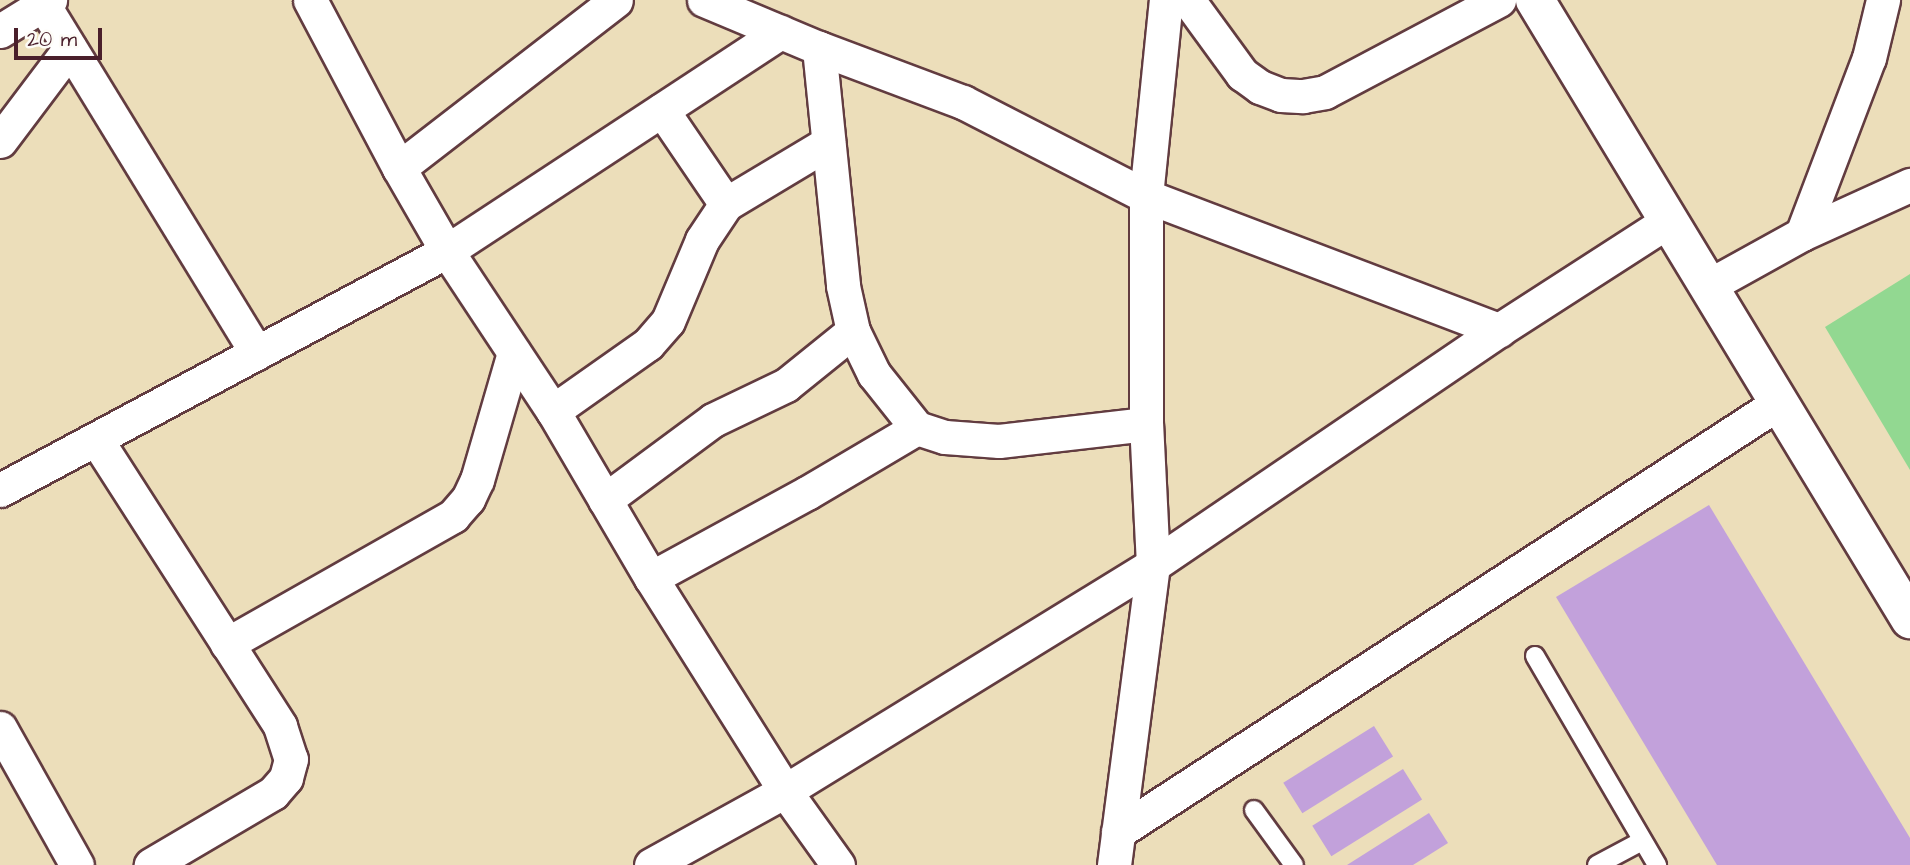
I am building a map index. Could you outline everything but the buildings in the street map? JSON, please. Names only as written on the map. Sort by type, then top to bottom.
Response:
[{"type":"highway","points":[[1535,0],[1910,619]]},
{"type":"street","points":[[310,0],[399,168],[447,251],[553,411],[652,578],[785,791],[838,865]]},
{"type":"street","points":[[399,168],[616,0]]},
{"type":"street","points":[[704,0],[819,48],[963,102],[1146,196],[1499,330]]},
{"type":"street","points":[[1114,865],[1153,565],[1146,424],[1146,196],[1166,0]]},
{"type":"street","points":[[1188,0],[1242,74],[1260,87],[1281,95],[1303,96],[1325,92],[1499,0]]},
{"type":"street","points":[[1802,234],[1869,58],[1883,0]]},
{"type":"street","points":[[0,31],[47,2],[70,48],[257,353]]},
{"type":"street","points":[[0,490],[447,251],[781,32]]},
{"type":"street","points":[[0,141],[70,48]]},
{"type":"street","points":[[819,48],[843,286],[853,331],[874,374],[917,428],[944,437],[999,442],[1146,424]]},
{"type":"street","points":[[662,110],[726,204]]},
{"type":"street","points":[[553,411],[648,344],[668,321],[702,240],[726,204],[828,143]]},
{"type":"street","points":[[1710,285],[1802,234],[1910,185]]},
{"type":"street","points":[[651,865],[785,791],[1153,565],[1499,330],[1668,221]]},
{"type":"street","points":[[606,500],[713,420],[786,385],[853,331]]},
{"type":"street","points":[[227,644],[453,516],[468,499],[477,480],[514,353]]},
{"type":"street","points":[[1118,832],[1780,402]]},
{"type":"street","points":[[652,578],[917,428]]},
{"type":"street","points":[[96,439],[280,726],[291,759],[286,778],[273,793],[150,865]]},
{"type":"street","points":[[4,743],[77,865]]},
{"type":"lane","points":[[1535,656],[1657,865]]},
{"type":"lane","points":[[1254,810],[1294,865]]},
{"type":"lane","points":[[1597,865],[1642,841]]},
{"type":"green space","points":[[1910,274],[1910,470],[1825,327]]}]
